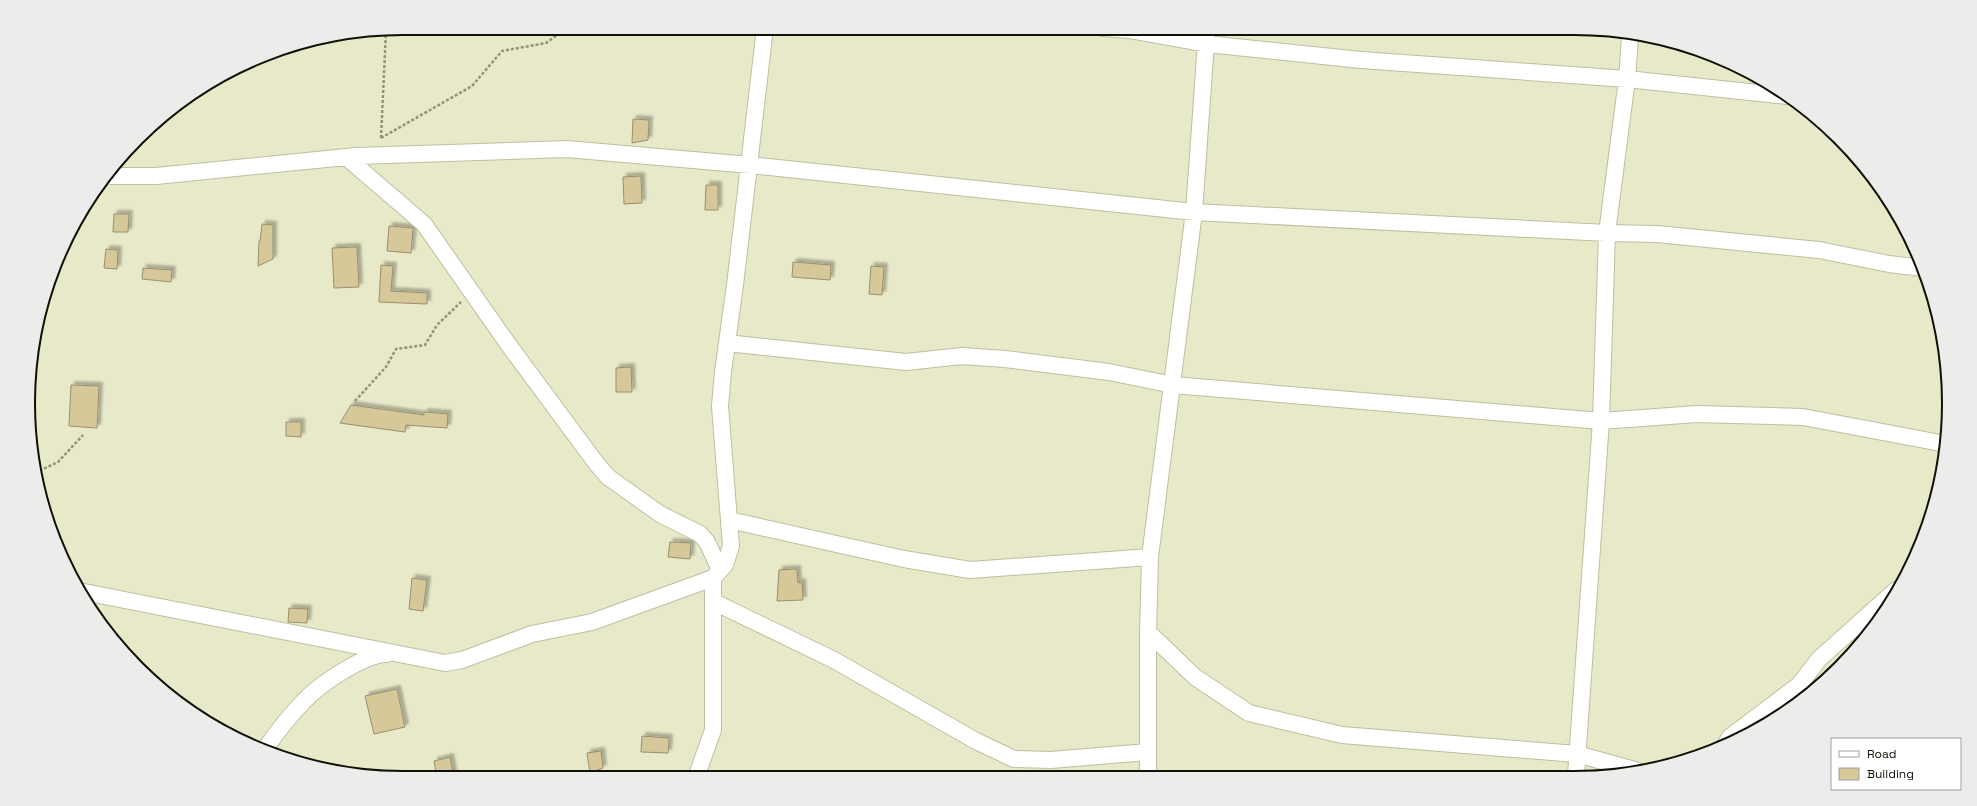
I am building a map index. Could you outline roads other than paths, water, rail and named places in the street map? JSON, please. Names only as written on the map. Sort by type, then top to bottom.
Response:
[{"type":"street","points":[[88,593],[299,636],[406,654],[445,663],[462,660],[532,634],[592,622],[717,574],[725,565],[731,546],[720,406],[750,165],[764,35]]},
{"type":"street","points":[[1157,35],[1207,44],[1361,60],[1627,79],[1774,95]]},
{"type":"street","points":[[1148,771],[1148,632],[1150,557],[1194,212],[1207,35]]},
{"type":"street","points":[[1576,771],[1576,754],[1601,421],[1607,233],[1627,79],[1630,39]]},
{"type":"street","points":[[113,176],[156,176],[354,157],[567,149],[750,165],[1194,212],[1607,233],[1657,234],[1819,250],[1889,264],[1916,267]]},
{"type":"street","points":[[354,157],[424,224],[471,292],[604,472],[660,514],[700,534],[707,542],[717,574],[714,602],[713,730],[698,771]]},
{"type":"street","points":[[727,343],[906,362],[962,356],[1005,359],[1109,372],[1173,385],[1601,421],[1697,414],[1803,417],[1940,443]]},
{"type":"street","points":[[729,520],[904,559],[970,570],[1150,557]]},
{"type":"street","points":[[1733,735],[1798,685],[1818,659],[1884,600]]},
{"type":"street","points":[[714,602],[834,660],[976,741],[1014,759],[1051,760],[1147,752]]},
{"type":"street","points":[[1148,632],[1194,677],[1249,713],[1342,735],[1576,754],[1625,767]]},
{"type":"street","points":[[268,745],[305,700],[338,675],[357,663],[380,654],[406,654]]}]
